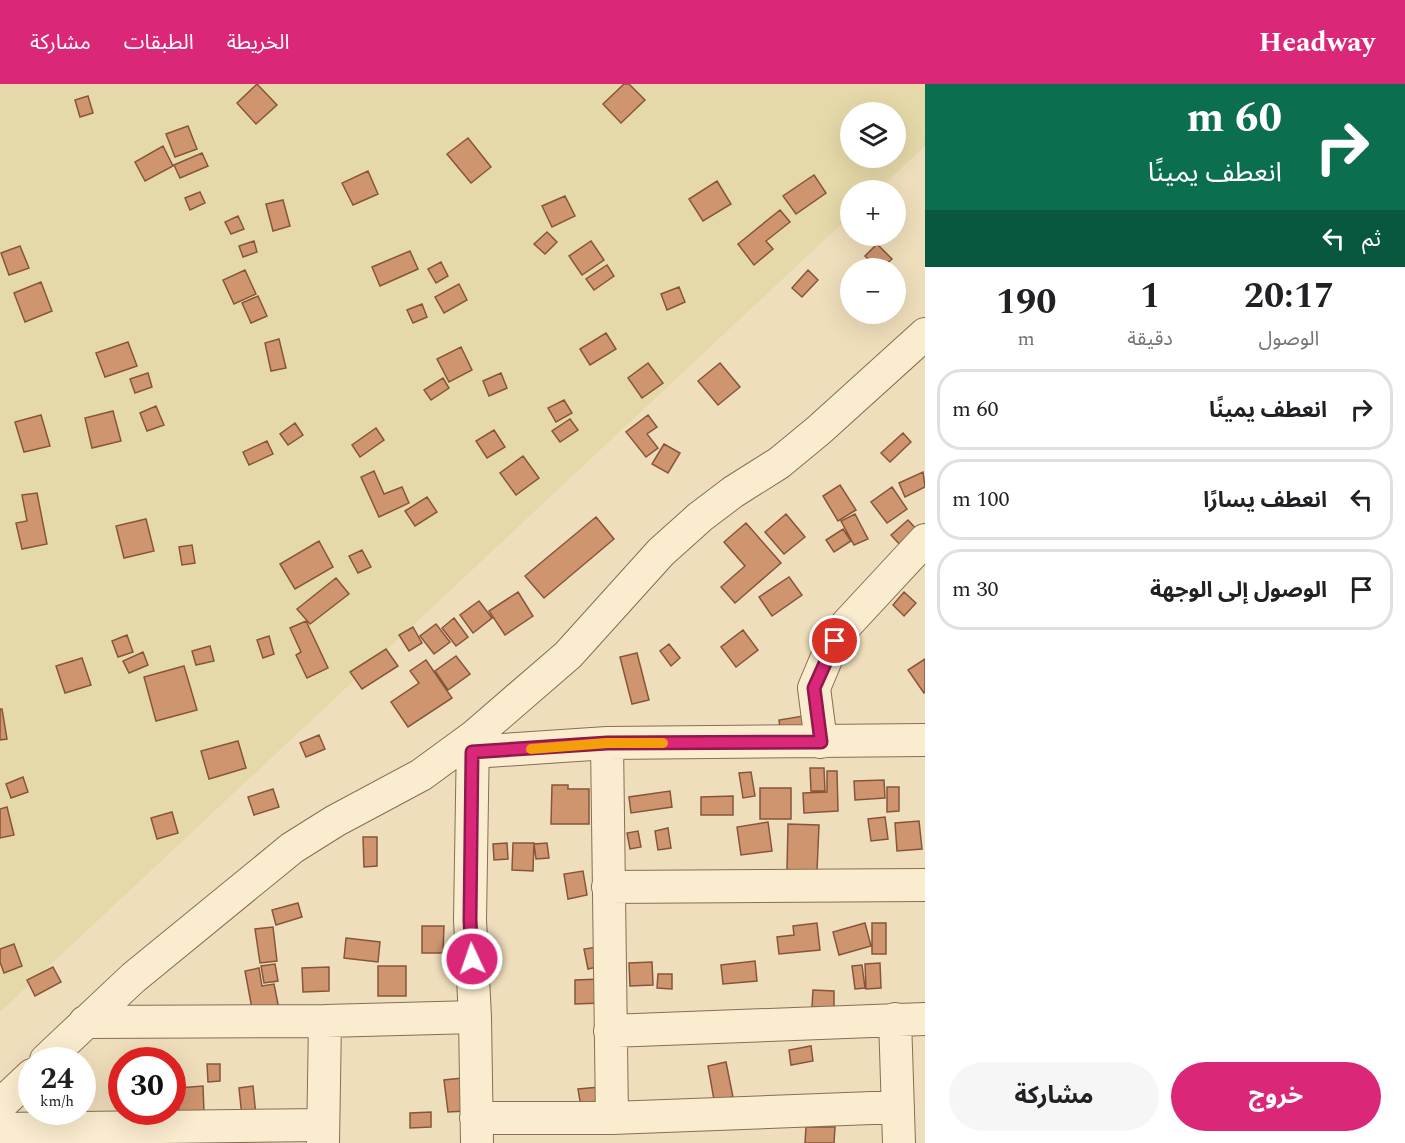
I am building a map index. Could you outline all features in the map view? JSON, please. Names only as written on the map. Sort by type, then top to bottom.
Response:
[{"type":"street","points":[[59,1047],[134,978],[292,848],[335,821],[421,776],[473,745],[568,655],[661,552],[700,517],[733,492],[779,464],[925,334]]},
{"type":"street","points":[[821,742],[814,688],[827,657],[847,624],[925,540]]},
{"type":"street","points":[[473,745],[925,740]]},
{"type":"street","points":[[607,743],[612,1118]]},
{"type":"street","points":[[473,745],[470,920],[475,1017],[476,1130],[612,1118],[898,1107]]},
{"type":"street","points":[[608,887],[925,885]]},
{"type":"street","points":[[85,1022],[325,1021],[475,1017]]},
{"type":"street","points":[[610,1031],[910,1019],[898,1107],[899,1143]]},
{"type":"street","points":[[0,1129],[323,1134],[325,1021]]},
{"type":"street","points":[[0,1105],[18,1088]]},
{"type":"shaded area","points":[[0,84],[925,84],[925,146],[906,164],[906,102],[840,102],[840,168],[902,168],[889,180],[840,180],[840,225],[0,1012]]},
{"type":"building","points":[[257,84],[277,105],[256,124],[237,103]]},
{"type":"building","points":[[624,84],[629,84],[645,100],[621,123],[603,104]]},
{"type":"building","points":[[88,96],[93,113],[80,117],[75,100]]},
{"type":"building","points":[[188,126],[197,149],[175,157],[166,134]]},
{"type":"building","points":[[468,138],[491,167],[471,183],[447,154]]},
{"type":"building","points":[[163,146],[173,166],[145,181],[135,162]]},
{"type":"building","points":[[202,153],[208,166],[180,178],[174,165]]},
{"type":"building","points":[[368,171],[378,194],[353,205],[342,183]]},
{"type":"building","points":[[814,175],[826,193],[796,214],[783,196]]},
{"type":"building","points":[[717,181],[731,204],[703,221],[689,199]]},
{"type":"building","points":[[200,192],[205,203],[190,210],[185,198]]},
{"type":"building","points":[[565,196],[575,216],[552,227],[542,206]]},
{"type":"building","points":[[283,200],[290,226],[273,231],[266,204]]},
{"type":"building","points":[[780,210],[790,222],[766,241],[773,249],[754,265],[738,244]]},
{"type":"building","points":[[238,216],[244,229],[231,234],[225,222]]},
{"type":"building","points":[[547,232],[557,242],[545,254],[534,244]]},
{"type":"building","points":[[254,241],[257,252],[243,257],[239,246]]},
{"type":"building","points":[[591,241],[604,260],[582,275],[569,256]]},
{"type":"building","points":[[20,246],[29,268],[9,275],[1,253]]},
{"type":"building","points":[[875,246],[879,246],[891,258],[867,258],[865,256]]},
{"type":"building","points":[[410,251],[418,269],[380,286],[372,267]]},
{"type":"building","points":[[441,262],[448,276],[436,283],[428,269]]},
{"type":"building","points":[[607,265],[614,276],[594,290],[586,279]]},
{"type":"building","points":[[245,270],[256,294],[234,304],[223,280]]},
{"type":"building","points":[[808,270],[818,280],[802,297],[792,288]]},
{"type":"building","points":[[41,282],[52,311],[25,322],[14,293]]},
{"type":"building","points":[[459,284],[467,300],[444,313],[435,297]]},
{"type":"building","points":[[679,287],[685,302],[667,310],[661,294]]},
{"type":"building","points":[[258,296],[267,316],[251,323],[242,303]]},
{"type":"building","points":[[422,304],[427,317],[413,323],[407,310]]},
{"type":"building","points":[[606,333],[616,349],[590,365],[580,349]]},
{"type":"building","points":[[279,339],[286,368],[271,371],[265,343]]},
{"type":"building","points":[[128,342],[137,366],[105,377],[96,353]]},
{"type":"building","points":[[461,347],[472,370],[449,382],[437,359]]},
{"type":"building","points":[[648,363],[663,383],[642,398],[628,378]]},
{"type":"building","points":[[720,363],[740,387],[718,405],[698,381]]},
{"type":"building","points":[[148,373],[152,387],[135,393],[130,379]]},
{"type":"building","points":[[501,373],[507,388],[489,396],[483,381]]},
{"type":"building","points":[[443,378],[449,388],[431,400],[424,390]]},
{"type":"building","points":[[564,400],[572,413],[556,422],[548,408]]},
{"type":"building","points":[[156,406],[164,425],[147,431],[140,413]]},
{"type":"building","points":[[113,411],[121,441],[92,448],[85,418]]},
{"type":"building","points":[[41,415],[50,446],[24,452],[15,422]]},
{"type":"building","points":[[648,415],[657,427],[647,434],[658,448],[646,457],[626,432]]},
{"type":"building","points":[[570,419],[578,430],[560,442],[552,431]]},
{"type":"building","points":[[295,423],[303,435],[288,445],[280,434]]},
{"type":"building","points":[[376,428],[384,440],[360,457],[352,445]]},
{"type":"building","points":[[494,430],[505,447],[487,458],[476,441]]},
{"type":"building","points":[[903,433],[911,442],[890,462],[881,453]]},
{"type":"building","points":[[267,441],[273,454],[249,465],[243,452]]},
{"type":"building","points":[[664,444],[680,453],[668,473],[652,464]]},
{"type":"building","points":[[523,456],[539,478],[516,495],[500,473]]},
{"type":"building","points":[[374,471],[384,494],[402,487],[409,503],[379,517],[361,477]]},
{"type":"building","points":[[923,472],[925,487],[905,497],[899,483]]},
{"type":"building","points":[[840,485],[856,510],[838,521],[823,496]]},
{"type":"building","points":[[892,487],[907,509],[887,523],[871,502]]},
{"type":"building","points":[[37,493],[47,544],[22,549],[16,523],[27,521],[22,495]]},
{"type":"building","points":[[427,497],[437,512],[415,526],[405,511]]},
{"type":"building","points":[[786,514],[805,537],[784,554],[765,532]]},
{"type":"building","points":[[855,514],[868,539],[854,545],[841,521]]},
{"type":"building","points":[[596,517],[614,539],[544,598],[525,576]]},
{"type":"building","points":[[146,519],[154,551],[124,558],[116,526]]},
{"type":"building","points":[[908,520],[919,532],[902,547],[891,535]]},
{"type":"building","points":[[746,523],[781,563],[735,603],[721,587],[745,566],[724,542]]},
{"type":"building","points":[[843,529],[851,541],[834,552],[826,540]]},
{"type":"building","points":[[319,541],[333,567],[295,589],[280,564]]},
{"type":"building","points":[[192,545],[195,563],[182,565],[179,547]]},
{"type":"building","points":[[362,550],[371,567],[358,573],[349,556]]},
{"type":"building","points":[[789,577],[802,595],[772,616],[759,597]]},
{"type":"building","points":[[336,578],[349,594],[310,624],[297,609]]},
{"type":"building","points":[[518,592],[533,616],[505,635],[489,611]]},
{"type":"building","points":[[904,592],[916,603],[904,616],[893,605]]},
{"type":"building","points":[[479,601],[492,618],[473,633],[460,615]]},
{"type":"building","points":[[454,618],[468,637],[456,646],[442,628]]},
{"type":"building","points":[[306,621],[328,668],[307,678],[296,655],[301,652],[290,628]]},
{"type":"building","points":[[436,624],[450,642],[434,654],[420,636]]},
{"type":"building","points":[[413,627],[422,643],[409,651],[399,635]]},
{"type":"building","points":[[743,630],[758,650],[736,667],[721,647]]},
{"type":"building","points":[[127,635],[133,652],[118,657],[112,641]]},
{"type":"building","points":[[269,636],[274,654],[263,658],[257,640]]},
{"type":"building","points":[[669,644],[680,658],[671,666],[660,651]]},
{"type":"building","points":[[210,646],[214,661],[196,665],[192,651]]},
{"type":"building","points":[[386,649],[398,666],[362,689],[350,672]]},
{"type":"building","points":[[143,652],[148,665],[129,673],[123,661]]},
{"type":"building","points":[[637,653],[649,700],[632,704],[620,657]]},
{"type":"building","points":[[456,656],[470,674],[448,690],[435,671]]},
{"type":"building","points":[[82,658],[91,685],[65,693],[56,666]]},
{"type":"building","points":[[925,659],[925,692],[924,693],[908,670]]},
{"type":"building","points":[[426,660],[452,698],[408,727],[391,702],[419,683],[410,671]]},
{"type":"building","points":[[184,666],[197,710],[156,721],[144,677]]},
{"type":"building","points":[[0,709],[2,709],[7,739],[0,740]]},
{"type":"building","points":[[809,715],[811,730],[781,735],[779,720]]},
{"type":"building","points":[[319,735],[325,749],[306,757],[300,743]]},
{"type":"building","points":[[238,741],[246,768],[209,779],[201,751]]},
{"type":"building","points":[[810,768],[824,768],[825,791],[811,791]]},
{"type":"building","points":[[827,771],[837,771],[838,811],[804,813],[803,793],[827,792]]},
{"type":"building","points":[[751,772],[755,796],[743,798],[739,773]]},
{"type":"building","points":[[23,777],[28,792],[11,798],[6,784]]},
{"type":"building","points":[[884,780],[885,798],[855,800],[854,781]]},
{"type":"building","points":[[552,785],[568,785],[568,789],[589,789],[589,824],[551,824]]},
{"type":"building","points":[[887,787],[899,787],[899,811],[887,812]]},
{"type":"building","points":[[760,788],[791,788],[791,819],[760,819]]},
{"type":"building","points":[[273,789],[279,807],[254,815],[248,797]]},
{"type":"building","points":[[670,791],[672,807],[631,813],[629,797]]},
{"type":"building","points":[[733,796],[733,815],[701,815],[701,797]]},
{"type":"building","points":[[7,807],[14,835],[0,838],[0,809]]},
{"type":"building","points":[[172,812],[178,833],[157,839],[151,818]]},
{"type":"building","points":[[885,817],[888,839],[871,841],[868,819]]},
{"type":"building","points":[[919,821],[922,849],[897,851],[895,823]]},
{"type":"building","points":[[768,822],[772,851],[741,855],[737,827]]},
{"type":"building","points":[[788,824],[819,825],[817,871],[787,870]]},
{"type":"building","points":[[668,828],[671,848],[658,850],[655,831]]},
{"type":"building","points":[[638,831],[641,847],[630,849],[627,833]]},
{"type":"building","points":[[363,837],[377,837],[377,866],[364,867]]},
{"type":"building","points":[[507,843],[508,859],[494,860],[493,844]]},
{"type":"building","points":[[513,843],[534,843],[533,871],[512,870]]},
{"type":"building","points":[[547,843],[549,858],[536,859],[534,844]]},
{"type":"building","points":[[583,871],[587,895],[568,899],[564,874]]},
{"type":"building","points":[[298,903],[302,917],[276,925],[272,910]]},
{"type":"building","points":[[817,923],[820,950],[779,954],[777,937],[794,935],[793,926]]},
{"type":"building","points":[[865,923],[871,946],[839,955],[833,932]]},
{"type":"building","points":[[872,923],[886,923],[886,954],[872,954]]},
{"type":"building","points":[[422,926],[444,926],[443,953],[422,953]]},
{"type":"building","points":[[273,927],[277,961],[260,963],[255,929]]},
{"type":"building","points":[[346,938],[380,942],[378,962],[344,958]]},
{"type":"building","points":[[14,944],[22,966],[4,973],[0,962],[0,949]]},
{"type":"building","points":[[597,947],[601,966],[588,969],[584,949]]},
{"type":"building","points":[[755,961],[757,981],[723,984],[721,965]]},
{"type":"building","points":[[652,962],[653,985],[630,986],[629,963]]},
{"type":"building","points":[[880,963],[881,988],[866,989],[865,964]]},
{"type":"building","points":[[275,964],[278,981],[264,983],[261,966]]},
{"type":"building","points":[[862,965],[865,988],[855,989],[852,966]]},
{"type":"building","points":[[378,966],[406,966],[406,996],[378,996]]},
{"type":"building","points":[[53,967],[61,982],[35,996],[27,980]]},
{"type":"building","points":[[329,967],[329,991],[303,992],[302,968]]},
{"type":"building","points":[[259,968],[262,986],[274,984],[279,1009],[253,1014],[245,971]]},
{"type":"building","points":[[658,974],[672,974],[672,989],[657,988]]},
{"type":"building","points":[[601,979],[601,1003],[575,1004],[575,980]]},
{"type":"building","points":[[813,990],[834,991],[834,1007],[812,1007]]},
{"type":"building","points":[[811,1046],[813,1061],[791,1065],[789,1050]]},
{"type":"building","points":[[726,1062],[733,1097],[714,1100],[708,1066]]},
{"type":"building","points":[[207,1064],[220,1064],[220,1081],[208,1082]]},
{"type":"building","points":[[462,1078],[466,1111],[448,1112],[444,1080]]},
{"type":"building","points":[[203,1086],[204,1113],[186,1114],[186,1087]]},
{"type":"building","points":[[253,1086],[256,1116],[242,1117],[239,1088]]},
{"type":"building","points":[[600,1087],[602,1104],[581,1107],[578,1089]]},
{"type":"building","points":[[431,1112],[431,1127],[410,1128],[410,1113]]},
{"type":"building","points":[[806,1127],[835,1127],[834,1143],[805,1143]]},
{"type":"slow traffic","points":[[531,749],[607,743],[663,743]]},
{"type":"route","points":[[472,959],[470,920],[472,752],[607,743],[821,742],[814,688],[835,641]]}]
